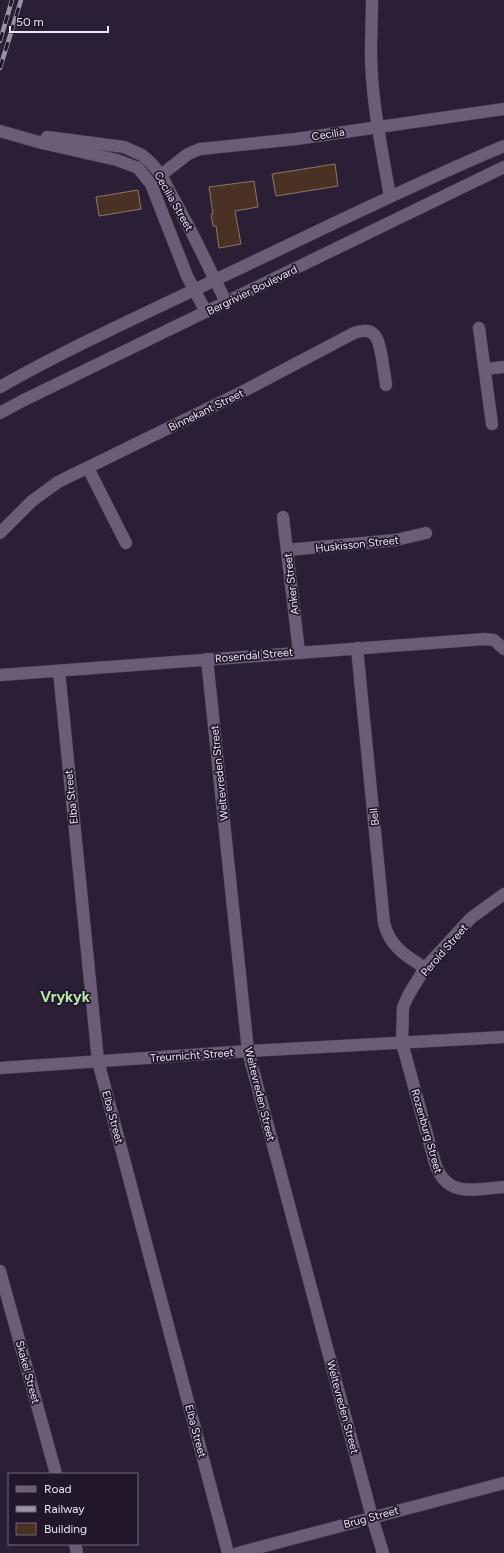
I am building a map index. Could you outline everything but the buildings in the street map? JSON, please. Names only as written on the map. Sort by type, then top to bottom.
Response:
[{"type":"street","points":[[372,0],[372,81],[390,197]]},
{"type":"street","name":"Cecilia","points":[[161,175],[188,154],[197,149],[296,139],[504,109]]},
{"type":"street","name":"Cecilia Street","points":[[2,132],[42,143],[117,160],[138,168],[151,184],[178,255],[206,312]]},
{"type":"street","name":"Cecilia Street","points":[[16,135],[45,137],[124,147],[142,156],[151,163],[161,175],[191,230],[226,302]]},
{"type":"street","points":[[0,387],[46,362],[194,290],[449,169],[504,146]]},
{"type":"street","name":"Bergrivier Boulevard","points":[[0,413],[29,397],[504,167]]},
{"type":"street","points":[[480,328],[492,424]]},
{"type":"street","name":"Binnekant Street","points":[[0,533],[32,501],[58,482],[240,393],[360,331],[371,332],[377,338],[380,345],[386,386]]},
{"type":"street","points":[[485,369],[504,368]]},
{"type":"street","points":[[88,468],[126,543]]},
{"type":"street","name":"Anker Street","points":[[283,517],[299,652]]},
{"type":"street","name":"Huskisson Street","points":[[287,550],[396,540],[426,533]]},
{"type":"street","name":"Rosendal Street","points":[[0,675],[485,638],[494,640],[504,649]]},
{"type":"street","name":"Bell","points":[[357,648],[386,928],[391,942],[404,954],[425,968]]},
{"type":"street","name":"Weltevreden Street","points":[[207,659],[248,1051],[372,1517],[383,1553]]},
{"type":"street","name":"Elba Street","points":[[59,671],[98,1061],[228,1553]]},
{"type":"street","name":"Perold Street","points":[[402,1043],[403,1007],[425,968],[471,918],[504,894]]},
{"type":"street","name":"Treurnicht Street","points":[[0,1068],[248,1051],[504,1037]]},
{"type":"street","name":"Rozenburg Street","points":[[402,1043],[435,1163],[442,1179],[448,1185],[459,1189],[504,1187]]},
{"type":"street","name":"Skakel Street","points":[[0,1271],[4,1299],[56,1473]]},
{"type":"street","name":"Brug Street","points":[[238,1553],[504,1482]]},
{"type":"railway","points":[[0,41],[12,0]]},
{"type":"railway","points":[[0,68],[21,0]]},
{"type":"district","name":"Vrykyk","points":[[65,997]]}]
